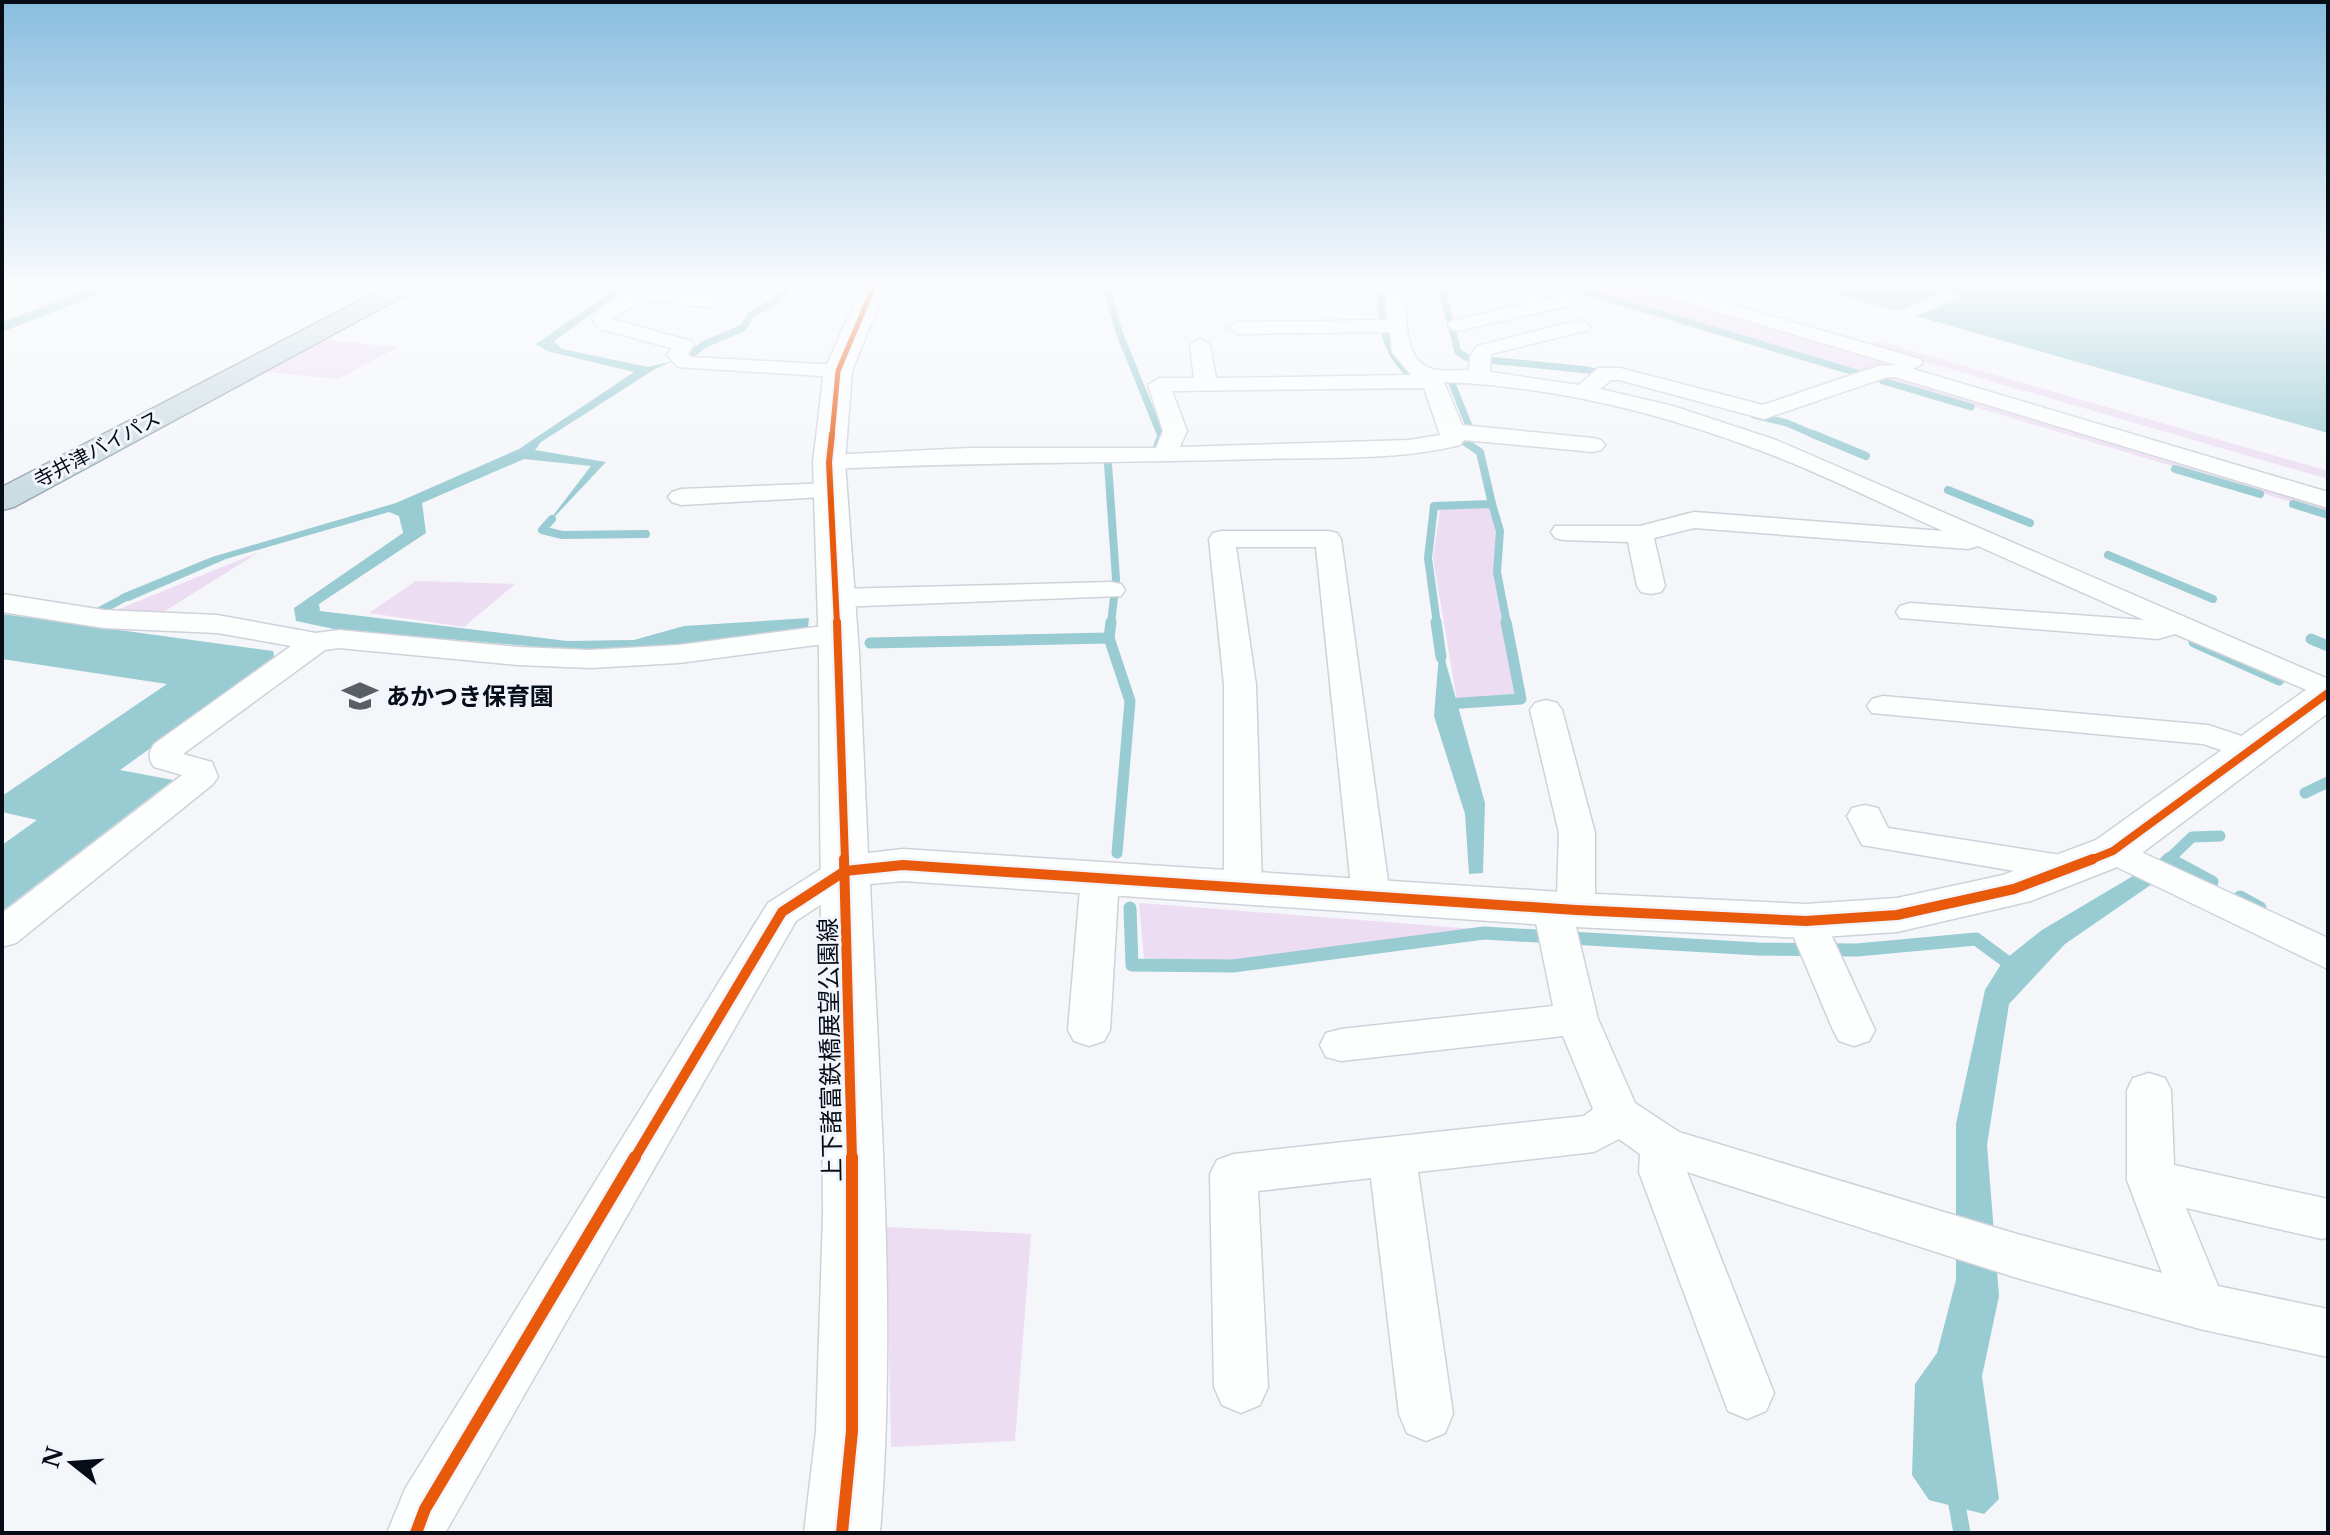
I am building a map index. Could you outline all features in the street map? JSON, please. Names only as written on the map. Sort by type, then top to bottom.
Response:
[{"type":"highway","name":"寺井津バイパス","points":[[2,500],[270,358]]},
{"type":"street","points":[[680,358],[685,363],[838,371]]},
{"type":"street","name":"上下諸富鉄橋展望公園線","points":[[842,1533],[852,1431],[854,1216],[838,615],[830,476],[838,371],[844,358]]},
{"type":"street","points":[[1202,358],[1206,384]]},
{"type":"street","points":[[1406,358],[1415,369],[1432,378],[1459,430]]},
{"type":"street","points":[[1479,365],[1481,358]]},
{"type":"street","points":[[1894,358],[2328,485]]},
{"type":"street","points":[[1171,442],[1159,385],[1432,378],[1479,365],[1597,380],[1764,412],[1885,370],[1897,371],[2328,500]]},
{"type":"street","points":[[1597,380],[1665,411],[1768,445],[1993,542],[2166,627],[2328,692]]},
{"type":"street","points":[[681,498],[969,455],[1023,457],[1171,442],[1409,447],[1452,440],[1459,430]]},
{"type":"street","points":[[1459,430],[1593,445]]},
{"type":"street","points":[[1564,532],[1640,534],[1694,520],[1993,542]]},
{"type":"street","points":[[1640,534],[1651,586]]},
{"type":"street","points":[[1243,887],[1240,685],[1222,539],[1328,539],[1371,896]]},
{"type":"street","points":[[2,603],[92,617],[217,624],[316,642],[339,639],[572,659],[625,658],[838,615],[1111,590]]},
{"type":"street","points":[[1910,612],[2166,627]]},
{"type":"street","points":[[2,933],[201,777],[200,769],[166,760],[166,751],[316,642]]},
{"type":"street","points":[[416,1533],[425,1509],[782,912],[845,871],[903,865],[1371,896],[1562,924],[1816,942],[1897,915],[2014,889],[2067,868],[2127,858],[2251,750],[2328,692]]},
{"type":"street","points":[[1883,706],[2208,735],[2251,750]]},
{"type":"street","points":[[1546,710],[1577,833],[1562,924],[1577,1019],[1618,1115],[1664,1146],[2017,1256],[2200,1306],[2328,1333]]},
{"type":"street","points":[[1865,816],[1875,837],[2067,868]]},
{"type":"street","points":[[2127,858],[2328,955]]},
{"type":"street","points":[[1089,1030],[1100,877]]},
{"type":"street","points":[[1816,942],[1854,1030]]},
{"type":"street","points":[[1341,1045],[1577,1019]]},
{"type":"street","points":[[2149,1090],[2151,1180],[2200,1306]]},
{"type":"street","points":[[1241,1387],[1234,1174],[1594,1133],[1618,1115]]},
{"type":"street","points":[[1664,1146],[1663,1172],[1747,1393]]},
{"type":"street","points":[[1392,1157],[1426,1414]]},
{"type":"street","points":[[2151,1180],[2322,1218]]},
{"type":"shaded area","points":[[292,358],[378,358],[338,379],[266,372]]},
{"type":"shaded area","points":[[1811,358],[1877,358],[2328,491],[2328,513]]},
{"type":"shaded area","points":[[1910,358],[1936,358],[2328,471],[2328,479]]},
{"type":"shaded area","points":[[1490,507],[1497,529],[1494,575],[1517,695],[1457,701],[1433,558],[1440,509]]},
{"type":"shaded area","points":[[259,552],[165,611],[112,612]]},
{"type":"shaded area","points":[[416,581],[515,584],[464,627],[369,613]]},
{"type":"shaded area","points":[[1139,903],[1474,929],[1229,962],[1144,958]]},
{"type":"shaded area","points":[[887,1227],[1031,1234],[1015,1441],[891,1447]]},
{"type":"water","points":[[574,358],[603,358],[648,367],[673,361],[655,369],[541,442],[535,450],[606,462],[542,530],[591,466],[524,459],[422,503],[426,533],[319,604],[320,611],[567,641],[634,640],[684,626],[809,618],[808,627],[657,648],[585,651],[334,629],[296,621],[294,608],[403,533],[399,516],[389,512],[226,559],[129,601],[112,602],[122,594],[212,557],[396,503],[519,449],[634,372]]},
{"type":"water","points":[[2063,358],[2328,358],[2328,433]]},
{"type":"water","points":[[2,614],[273,651],[275,659],[120,770],[173,780],[2,911],[2,845],[37,820],[2,812],[2,796],[167,684],[2,659]]},
{"type":"water","points":[[1440,642],[1485,803],[1483,873],[1469,874],[1465,814],[1434,716]]},
{"type":"water","points":[[2138,873],[2155,882],[2065,944],[2009,1004],[1987,1145],[1999,1296],[1982,1376],[1999,1499],[1984,1514],[1929,1500],[1912,1475],[1915,1384],[1937,1353],[1956,1280],[1956,1124],[1985,990],[2003,961],[2042,930]]},
{"type":"waterway","points":[[1129,358],[1161,436]]},
{"type":"waterway","points":[[1395,358],[1411,375]]},
{"type":"waterway","points":[[1467,358],[1588,370],[1606,375]]},
{"type":"waterway","points":[[1806,358],[1857,373]]},
{"type":"waterway","points":[[1463,381],[1451,381],[1469,426],[1467,436]]},
{"type":"waterway","points":[[1883,381],[1971,407]]},
{"type":"waterway","points":[[1754,415],[1787,423],[1817,436]]},
{"type":"waterway","points":[[1157,447],[1162,434]]},
{"type":"waterway","points":[[1467,434],[1465,442],[1480,452],[1492,504]]},
{"type":"waterway","points":[[1813,434],[1866,456]]},
{"type":"waterway","points":[[1108,464],[1116,579],[1111,624]]},
{"type":"waterway","points":[[2175,469],[2260,494]]},
{"type":"waterway","points":[[1948,490],[2030,523]]},
{"type":"waterway","points":[[1437,624],[1428,558],[1434,506],[1492,504]]},
{"type":"waterway","points":[[1492,504],[1500,531],[1497,572],[1507,624]]},
{"type":"waterway","points":[[2293,504],[2328,515]]},
{"type":"waterway","points":[[552,519],[542,530],[562,535],[646,534]]},
{"type":"waterway","points":[[2108,555],[2213,599]]},
{"type":"waterway","points":[[90,616],[124,598]]},
{"type":"waterway","points":[[1109,638],[1111,622]]},
{"type":"waterway","points":[[1436,622],[1441,657]]},
{"type":"waterway","points":[[1447,704],[1521,699],[1506,622]]},
{"type":"waterway","points":[[870,643],[1109,638]]},
{"type":"waterway","points":[[1109,638],[1130,701],[1117,853]]},
{"type":"waterway","points":[[2311,639],[2328,646]]},
{"type":"waterway","points":[[2194,642],[2279,680]]},
{"type":"waterway","points":[[2305,793],[2328,782]]},
{"type":"waterway","points":[[2169,859],[2192,837],[2220,836]]},
{"type":"waterway","points":[[2155,872],[2169,859]]},
{"type":"waterway","points":[[2169,859],[2212,882]]},
{"type":"waterway","points":[[2240,897],[2260,908]]},
{"type":"waterway","points":[[1130,908],[1132,965],[1233,966],[1484,933],[1758,949],[1857,950],[1976,939],[2014,967]]},
{"type":"waterway","points":[[1955,1494],[1962,1533]]},
{"type":"cycle path","points":[[842,1533],[852,1431],[854,1216],[839,653],[829,462],[838,371],[844,358]]},
{"type":"cycle path","points":[[416,1533],[425,1509],[782,912],[845,871],[903,865],[1576,910],[1806,921],[1897,915],[2014,889],[2113,851],[2328,693]]},
{"type":"place","name":"あかつき保育園","points":[[360,696]]}]
